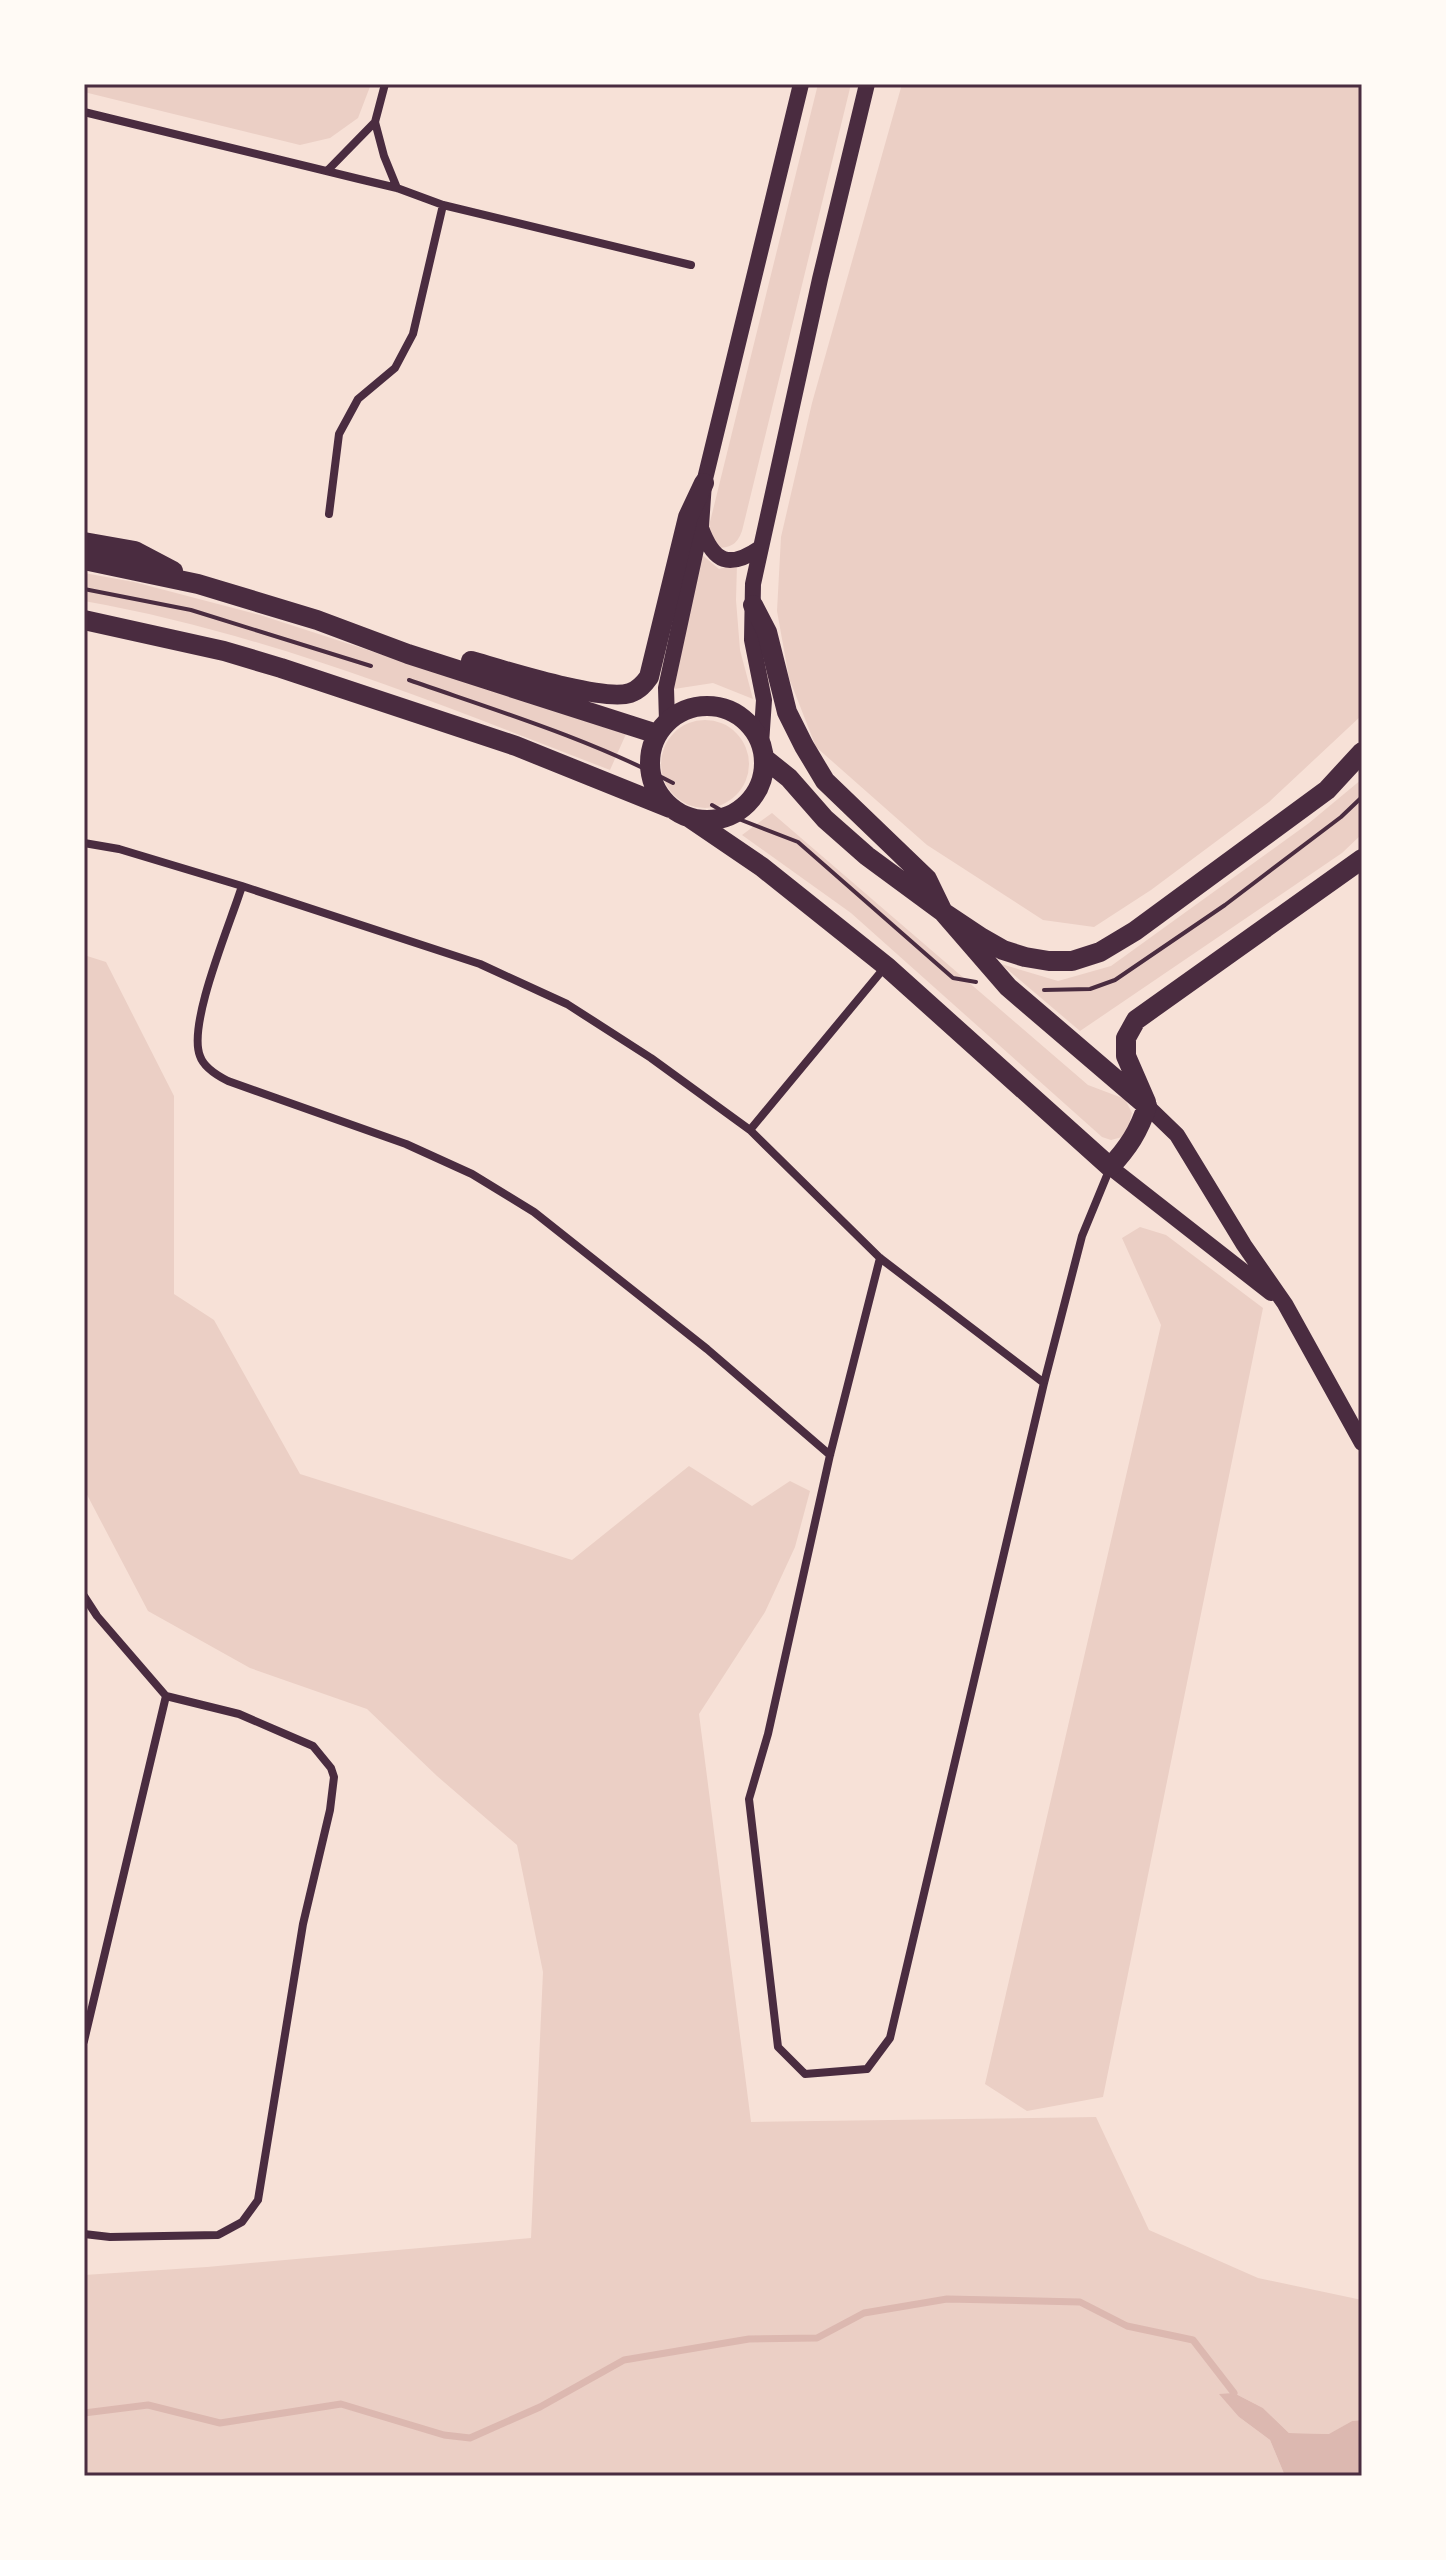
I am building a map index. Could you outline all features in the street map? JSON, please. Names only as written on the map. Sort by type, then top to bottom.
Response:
[{"type":"main road","points":[[662,728],[666,688],[701,526],[704,483],[801,84]]},
{"type":"main road","points":[[690,818],[717,820],[731,816],[743,808],[760,786],[764,700],[752,640],[753,584],[820,279],[867,84]]},
{"type":"main road","points":[[408,654],[446,654],[603,695],[630,693],[643,686],[649,677],[688,517],[704,483]]},
{"type":"main road","points":[[701,526],[709,550],[723,559],[746,558],[760,548]]},
{"type":"main road","points":[[84,542],[135,551],[198,584]]},
{"type":"main road","points":[[84,560],[198,584],[317,620],[408,654],[662,728]]},
{"type":"main road","points":[[753,605],[767,632],[787,712],[825,781],[927,879],[943,912],[1008,987],[1177,1135],[1244,1245],[1285,1304],[1362,1443]]},
{"type":"main road","points":[[84,620],[224,651],[281,668],[516,746],[690,818],[762,867],[886,966],[1110,1167],[1285,1304]]},
{"type":"main road","points":[[670,808],[653,785],[649,771],[651,746],[662,728],[678,713],[692,708],[720,707],[745,720],[755,731],[763,751],[825,819],[867,856],[943,912],[1003,950],[1049,961],[1072,961],[1100,952],[1135,931],[1327,790],[1362,752]]},
{"type":"main road","points":[[1110,1167],[1136,1135],[1147,1106],[1126,1056],[1126,1038],[1136,1020],[1362,859]]},
{"type":"street","points":[[385,84],[375,122],[397,188]]},
{"type":"street","points":[[84,112],[397,188],[443,205],[691,265]]},
{"type":"street","points":[[327,171],[375,122]]},
{"type":"street","points":[[329,514],[339,434],[358,399],[395,368],[413,334],[443,205]]},
{"type":"street","points":[[84,843],[119,849],[242,886],[480,964],[567,1004],[651,1058],[750,1130],[880,1258],[1044,1383]]},
{"type":"street","points":[[242,886],[201,1010],[199,1055],[212,1070],[228,1081],[406,1144],[472,1174],[534,1212],[707,1349],[830,1455]]},
{"type":"street","points":[[750,1130],[886,966]]},
{"type":"street","points":[[880,1258],[830,1455],[768,1734],[749,1799],[778,2047],[805,2074],[867,2069],[890,2038],[1044,1383],[1082,1236],[1110,1167]]},
{"type":"street","points":[[84,1596],[97,1616],[166,1696],[239,1714],[313,1746],[334,1777],[333,1794],[303,1924],[258,2200],[242,2222],[218,2235],[110,2237],[84,2234]]},
{"type":"street","points":[[84,2041],[166,1696]]},
{"type":"shaded area","points":[[84,84],[371,84],[358,118],[330,138],[300,145],[84,92]]},
{"type":"shaded area","points":[[818,84],[851,84],[742,531],[734,544],[719,548],[711,537],[709,526]]},
{"type":"shaded area","points":[[902,84],[1362,84],[1362,715],[1269,802],[1151,890],[1094,927],[1043,920],[927,845],[816,747],[789,678],[777,611],[781,537],[812,403]]},
{"type":"shaded area","points":[[701,554],[719,569],[737,564],[740,650],[753,699],[713,683],[674,689]]},
{"type":"shaded area","points":[[84,573],[134,582],[260,615],[626,734],[610,770],[416,696],[285,651],[152,615],[84,601]]},
{"type":"shaded area","points":[[705,720],[722,724],[736,733],[745,747],[749,764],[745,781],[736,795],[722,804],[705,808],[688,804],[674,795],[665,781],[661,764],[665,747],[674,733],[688,724]]},
{"type":"shaded area","points":[[1362,779],[1362,834],[1342,853],[1080,1031],[1001,964],[1058,981],[1111,966],[1309,823]]},
{"type":"shaded area","points":[[772,813],[1088,1085],[1125,1099],[1132,1113],[1126,1136],[1111,1140],[1102,1137],[851,913],[742,835]]},
{"type":"shaded area","points":[[84,955],[106,962],[174,1096],[174,1294],[214,1320],[300,1474],[572,1560],[689,1466],[752,1506],[790,1481],[810,1491],[795,1547],[765,1612],[699,1714],[751,2122],[1096,2117],[1149,2230],[1258,2278],[1362,2300],[1362,2420],[1352,2421],[1330,2434],[1289,2433],[1263,2408],[1234,2393],[1239,2417],[1270,2440],[1285,2476],[84,2476],[84,2275],[531,2238],[543,1972],[517,1845],[437,1776],[367,1709],[250,1668],[148,1611],[84,1489]]},
{"type":"shaded area","points":[[1140,1227],[1166,1235],[1263,1308],[1103,2097],[1027,2111],[985,2084],[1161,1325],[1122,1238]]},
{"type":"shaded area","points":[[1234,2393],[1263,2408],[1289,2433],[1329,2434],[1352,2421],[1362,2420],[1362,2476],[1285,2476],[1270,2440],[1239,2417],[1219,2394]]},
{"type":"waterway","points":[[84,2413],[148,2405],[220,2423],[341,2404],[444,2435],[470,2438],[540,2407],[624,2360],[749,2339],[817,2338],[864,2313],[947,2299],[1080,2302],[1127,2326],[1193,2340],[1234,2393]]}]
